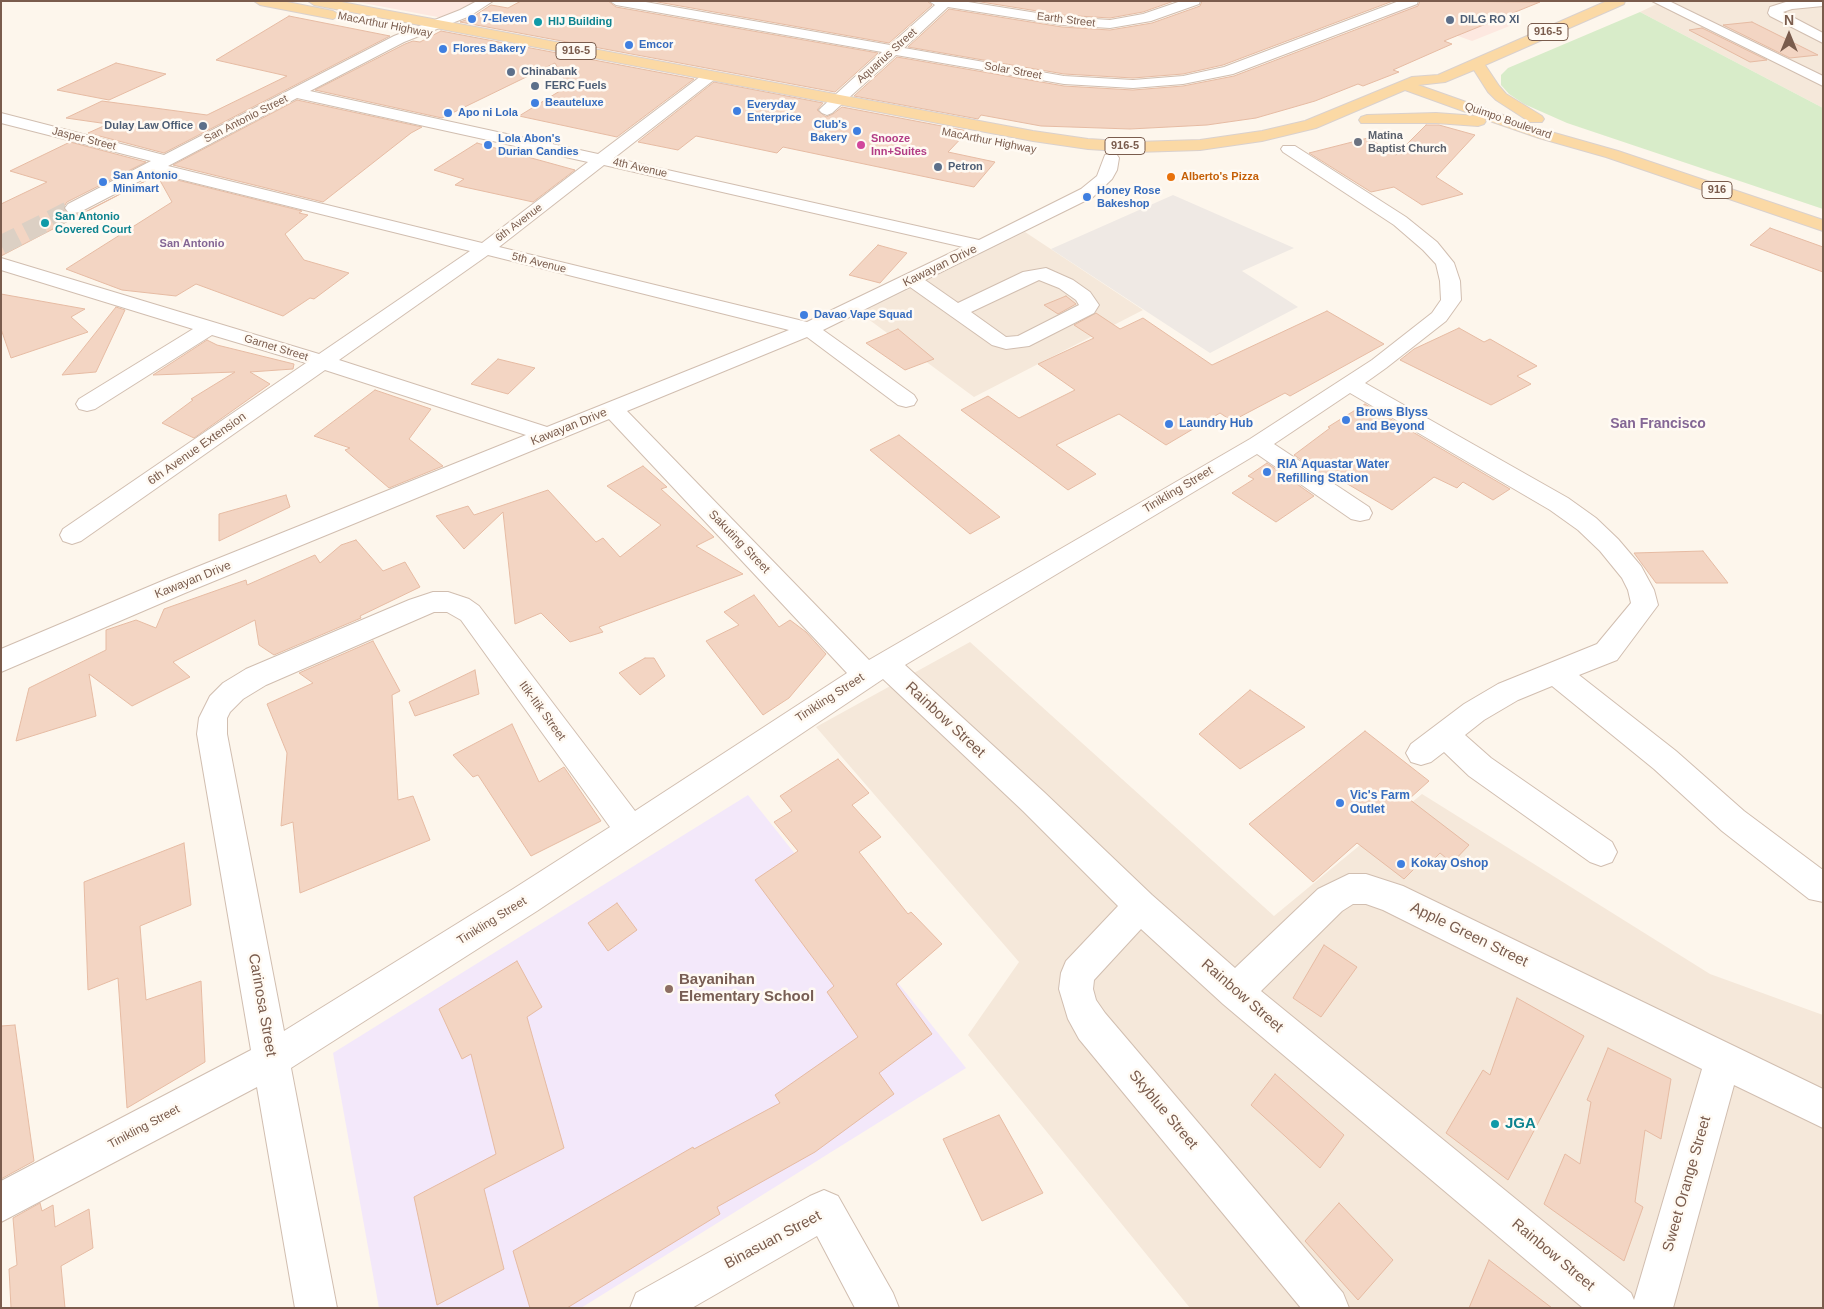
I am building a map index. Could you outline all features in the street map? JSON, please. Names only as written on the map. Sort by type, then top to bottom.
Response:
[{"type":"main road","name":"MacArthur Highway","points":[[260,1],[418,32],[833,105],[1064,142],[1110,146],[1167,147],[1262,136],[1310,125],[1411,83]]},
{"type":"main road","name":"MacArthur Highway","points":[[314,1],[437,24],[704,81]]},
{"type":"main road","name":"916-5","points":[[1550,132],[1461,119],[1412,118],[1360,123],[1406,103],[1477,63],[1619,1]]},
{"type":"main road","points":[[1477,63],[1493,89],[1501,97],[1550,132]]},
{"type":"main road","name":"Quimpo Boulevard","points":[[1411,83],[1436,87],[1550,132],[1823,226]]},
{"type":"main road","name":"MacArthur Highway","points":[[833,105],[1026,148],[1111,158],[1157,160],[1227,157]]},
{"type":"street","name":"San Antonio Street","points":[[74,208],[400,39],[487,1]]},
{"type":"street","name":"Solar Street","points":[[616,1],[1064,80],[1112,84],[1161,83],[1208,75],[1250,64],[1407,3]]},
{"type":"street","name":"Earth Street","points":[[942,2],[1070,22],[1110,24],[1146,18],[1194,1]]},
{"type":"street","points":[[1658,1],[1820,78]]},
{"type":"street","name":"Aquarius Street","points":[[833,105],[894,50],[942,2]]},
{"type":"street","points":[[1821,38],[1780,17],[1775,13],[1775,10],[1790,5],[1823,2]]},
{"type":"street","name":"6th Avenue","points":[[322,362],[484,250],[704,81]]},
{"type":"street","name":"4th Avenue","points":[[296,93],[982,246]]},
{"type":"street","name":"Jasper Street","points":[[1,118],[159,164]]},
{"type":"street","name":"Tinikling Street","points":[[1,1202],[272,1059],[525,900],[630,829],[876,669],[1258,444],[1379,364],[1439,317],[1451,300],[1450,281],[1445,263],[1430,246],[1400,221],[1289,148]]},
{"type":"street","name":"Kawayan Drive","points":[[1,661],[176,586],[809,329],[982,246],[1094,189],[1107,175],[1111,158]]},
{"type":"street","name":"5th Avenue","points":[[159,164],[484,250],[809,329],[906,400]]},
{"type":"street","name":"Garnet Street","points":[[1,264],[322,362],[549,435]]},
{"type":"street","points":[[912,280],[999,341],[1013,344],[1022,342],[1087,309],[1089,305],[1084,296],[1066,284],[1046,274],[1039,274],[1030,276],[958,311]]},
{"type":"street","points":[[86,404],[210,328]]},
{"type":"street","name":"6th Avenue Extension","points":[[72,535],[322,362]]},
{"type":"street","points":[[1349,383],[1559,504],[1587,524],[1610,545],[1632,573],[1641,590],[1645,605],[1607,652],[1508,692],[1474,712],[1420,753]]},
{"type":"street","name":"Sakuting Street","points":[[613,410],[876,669]]},
{"type":"street","points":[[1258,444],[1360,513]]},
{"type":"street","name":"Itik-Itik Street","points":[[220,704],[233,690],[256,678],[418,607],[432,602],[448,602],[460,606],[470,613],[630,829]]},
{"type":"street","name":"Rainbow Street","points":[[876,669],[1034,802],[1140,906],[1236,992],[1616,1308]]},
{"type":"street","points":[[1556,673],[1665,760],[1732,822],[1821,888]]},
{"type":"street","name":"Carinosa Street","points":[[220,704],[213,718],[212,734],[316,1308]]},
{"type":"street","points":[[1445,735],[1480,767],[1601,852]]},
{"type":"street","name":"Apple Green Street","points":[[1236,992],[1330,900],[1349,890],[1366,889],[1391,897],[1823,1109]]},
{"type":"street","name":"Skyblue Street","points":[[1140,906],[1078,973],[1076,989],[1080,1007],[1092,1026],[1328,1308]]},
{"type":"street","name":"Sweet Orange Street","points":[[1652,1308],[1723,1060]]},
{"type":"street","name":"Binasuan Street","points":[[652,1308],[824,1210],[878,1308]]},
{"type":"shaded area","points":[[352,1],[475,1],[443,18]]},
{"type":"shaded area","name":"DILG RO XI","points":[[1426,1],[1451,1],[1517,23],[1472,41],[1433,27],[1423,31],[1383,17]]},
{"type":"shaded area","points":[[1663,1],[1823,1],[1823,108],[1640,12]]},
{"type":"shaded area","points":[[1173,195],[1294,248],[1242,271],[1298,307],[1210,353],[1051,249]]},
{"type":"shaded area","points":[[1025,232],[1143,310],[974,397],[860,313]]},
{"type":"shaded area","points":[[970,642],[1274,916],[1422,794],[1710,974],[1823,1015],[1823,1308],[1190,1308],[968,1035],[1019,962],[816,727]]},
{"type":"shaded area","name":"Bayanihan Elementary School","points":[[748,795],[966,1068],[581,1308],[379,1308],[333,1053]]},
{"type":"green space","points":[[1640,12],[1823,108],[1823,209],[1567,123],[1524,104],[1509,94],[1501,85],[1501,75],[1508,68]]},
{"type":"building","points":[[521,1],[608,1],[616,7],[878,53],[835,92],[460,22],[471,18],[491,5],[508,8]]},
{"type":"building","points":[[652,1],[927,1],[932,5],[889,43]]},
{"type":"building","points":[[975,1],[1174,1],[1143,12],[1110,18],[1062,15]]},
{"type":"building","points":[[1202,1],[1393,1],[1223,65],[1183,74],[1133,78],[1064,74],[908,47],[949,9],[1062,27],[1110,30],[1152,23],[1200,6]]},
{"type":"building","points":[[1420,1],[1540,2],[1444,41],[1452,44],[1393,70],[1399,72],[1363,86],[1358,84],[1315,101],[1256,118],[1207,125],[1130,129],[1041,126],[981,115],[978,119],[854,96],[897,57],[1064,86],[1133,90],[1183,86],[1234,76],[1418,6]]},
{"type":"building","points":[[289,16],[390,36],[164,153],[88,133],[108,124],[66,118],[102,101],[207,115],[287,76],[216,60]]},
{"type":"building","points":[[1752,22],[1818,55],[1790,58],[1723,25]]},
{"type":"building","points":[[1702,28],[1767,60],[1750,62],[1689,30]]},
{"type":"building","points":[[441,31],[694,79],[617,137],[519,116],[568,86],[555,63],[442,118],[315,90],[405,44],[413,41],[420,42]]},
{"type":"building","points":[[116,63],[166,74],[109,100],[57,90]]},
{"type":"building","points":[[714,82],[823,103],[817,110],[826,117],[842,107],[968,131],[948,152],[995,162],[974,187],[783,147],[777,153],[696,136],[678,150],[638,142]]},
{"type":"building","points":[[297,100],[422,127],[411,133],[323,202],[173,165]]},
{"type":"building","points":[[1426,125],[1439,125],[1475,135],[1436,177],[1463,194],[1422,205],[1394,187],[1371,192],[1309,153],[1368,138],[1396,155]]},
{"type":"building","points":[[70,142],[146,162],[67,202],[63,208],[68,214],[81,214],[157,175],[1,256],[1,204],[47,182],[10,171]]},
{"type":"building","points":[[477,143],[575,170],[533,202],[455,185],[464,179],[434,170]]},
{"type":"building","points":[[157,175],[302,211],[299,213],[308,215],[285,234],[304,260],[349,273],[314,299],[310,298],[283,316],[196,284],[176,296],[122,290],[66,269],[172,202]]},
{"type":"building","points":[[1770,228],[1823,247],[1823,272],[1750,245]]},
{"type":"building","points":[[878,245],[907,253],[880,283],[849,275]]},
{"type":"building","points":[[1,294],[85,309],[71,317],[88,332],[11,358],[1,329]]},
{"type":"building","points":[[1066,296],[1076,304],[1058,314],[1044,305]]},
{"type":"building","points":[[116,307],[125,310],[96,372],[62,375]]},
{"type":"building","points":[[1327,311],[1384,344],[1290,396],[1285,393],[1232,421],[1220,413],[1166,445],[1119,414],[1056,445],[1096,474],[1068,490],[961,410],[988,396],[1019,418],[1075,390],[1038,364],[1094,338],[1074,325],[1096,313],[1120,329],[1143,318],[1212,365]]},
{"type":"building","points":[[1459,328],[1484,342],[1490,339],[1537,366],[1517,376],[1531,384],[1491,405],[1400,360],[1414,349]]},
{"type":"building","points":[[898,329],[934,359],[905,370],[866,343]]},
{"type":"building","points":[[207,340],[217,345],[294,364],[293,369],[250,372],[270,384],[194,438],[162,423],[193,400],[191,399],[235,372],[153,375]]},
{"type":"building","points":[[498,359],[535,368],[508,394],[471,384]]},
{"type":"building","points":[[375,390],[431,409],[409,439],[443,466],[389,488],[345,450],[350,448],[314,436]]},
{"type":"building","points":[[1365,404],[1510,489],[1493,500],[1463,482],[1457,488],[1434,477],[1392,510],[1339,479],[1334,482],[1294,455],[1330,428],[1328,427]]},
{"type":"building","points":[[899,435],[1000,517],[970,534],[870,450]]},
{"type":"building","points":[[1267,463],[1314,496],[1276,522],[1232,493],[1254,479],[1248,476]]},
{"type":"building","points":[[643,466],[667,487],[661,489],[714,537],[696,546],[743,574],[599,627],[603,632],[570,642],[541,613],[515,624],[503,512],[464,549],[436,516],[468,506],[474,515],[548,490],[596,542],[603,538],[620,557],[661,525],[607,486]]},
{"type":"building","points":[[286,495],[290,507],[219,541],[219,514]]},
{"type":"building","points":[[356,540],[383,571],[405,562],[420,587],[360,616],[361,618],[274,655],[259,645],[255,620],[173,662],[190,677],[132,706],[89,674],[96,716],[16,741],[29,688],[106,650],[106,630],[136,620],[156,628],[164,609],[246,580],[247,585],[315,555],[320,563],[341,545]]},
{"type":"building","points":[[1703,551],[1728,583],[1656,583],[1634,553]]},
{"type":"building","points":[[754,595],[779,627],[790,620],[806,632],[826,654],[789,698],[763,715],[706,641],[739,625],[724,612]]},
{"type":"building","points":[[373,641],[400,691],[392,695],[398,800],[413,796],[430,840],[300,893],[293,822],[281,826],[287,753],[267,704],[313,683],[299,673]]},
{"type":"building","points":[[645,658],[654,658],[665,676],[640,695],[619,673]]},
{"type":"building","points":[[475,670],[479,694],[415,716],[409,702]]},
{"type":"building","points":[[1250,690],[1305,727],[1240,769],[1199,734]]},
{"type":"building","points":[[512,724],[539,782],[564,767],[601,821],[531,856],[478,775],[473,777],[453,755]]},
{"type":"building","name":"Vic's Farm Outlet","points":[[1365,731],[1429,781],[1409,799],[1469,845],[1452,863],[1440,853],[1427,866],[1421,862],[1404,879],[1357,843],[1313,882],[1249,824]]},
{"type":"building","points":[[838,759],[869,793],[852,805],[881,837],[859,852],[908,914],[911,912],[942,944],[896,984],[932,1034],[879,1073],[894,1094],[815,1152],[717,1207],[720,1214],[567,1308],[530,1308],[513,1251],[693,1147],[694,1149],[780,1103],[775,1095],[858,1037],[827,992],[834,986],[755,880],[798,851],[774,822],[792,811],[780,796]]},
{"type":"building","points":[[184,843],[191,905],[140,926],[146,1000],[201,981],[205,1062],[127,1108],[118,978],[88,990],[84,882]]},
{"type":"building","points":[[617,903],[637,930],[608,951],[588,923]]},
{"type":"building","points":[[1324,945],[1357,967],[1321,1017],[1293,998]]},
{"type":"building","points":[[517,961],[542,1007],[527,1017],[564,1148],[484,1189],[504,1269],[437,1305],[414,1197],[496,1154],[471,1054],[462,1059],[439,1009]]},
{"type":"building","points":[[1517,998],[1584,1036],[1508,1180],[1446,1133],[1483,1070],[1490,1075]]},
{"type":"building","points":[[15,1025],[34,1161],[1,1179],[1,1026]]},
{"type":"building","points":[[1608,1048],[1671,1079],[1661,1139],[1645,1130],[1635,1202],[1643,1207],[1624,1261],[1544,1204],[1565,1154],[1580,1164],[1591,1102],[1587,1100]]},
{"type":"building","points":[[1275,1074],[1344,1135],[1320,1168],[1251,1105]]},
{"type":"building","points":[[999,1115],[1043,1193],[982,1221],[943,1139]]},
{"type":"building","points":[[40,1203],[42,1211],[53,1205],[55,1227],[89,1209],[93,1248],[61,1266],[65,1308],[11,1308],[9,1269],[17,1265],[13,1218]]},
{"type":"building","points":[[1339,1203],[1393,1260],[1358,1300],[1305,1241]]},
{"type":"building","points":[[1489,1260],[1552,1308],[1469,1308]]},
{"type":"tunnel","points":[[1,245],[74,208]]},
{"type":"place","name":"7-Eleven","points":[[472,19]]},
{"type":"place","name":"DILG RO XI","points":[[1450,20]]},
{"type":"place","name":"HIJ Building","points":[[538,22]]},
{"type":"place","name":"Emcor","points":[[629,45]]},
{"type":"place","name":"Flores Bakery","points":[[443,49]]},
{"type":"place","name":"Chinabank","points":[[511,72]]},
{"type":"place","name":"FERC Fuels","points":[[535,86]]},
{"type":"place","name":"Beauteluxe","points":[[535,103]]},
{"type":"place","name":"Everyday Enterprice","points":[[737,111]]},
{"type":"place","name":"Apo ni Lola","points":[[448,113]]},
{"type":"place","name":"Dulay Law Office","points":[[203,126]]},
{"type":"place","name":"Club's Bakery","points":[[857,131]]},
{"type":"place","name":"Matina Baptist Church","points":[[1358,142]]},
{"type":"place","name":"Lola Abon's Durian Candies","points":[[488,145]]},
{"type":"place","name":"Snooze Inn+Suites","points":[[861,145]]},
{"type":"place","name":"Petron","points":[[938,167]]},
{"type":"place","name":"Alberto's Pizza","points":[[1171,177]]},
{"type":"place","name":"San Antonio Minimart","points":[[103,182]]},
{"type":"place","name":"Honey Rose Bakeshop","points":[[1087,197]]},
{"type":"place","name":"San Antonio Covered Court","points":[[45,223]]},
{"type":"place","name":"Davao Vape Squad","points":[[804,315]]},
{"type":"place","name":"Brows Blyss and Beyond","points":[[1346,420]]},
{"type":"place","name":"Laundry Hub","points":[[1169,424]]},
{"type":"place","name":"RIA Aquastar Water Refilling Station","points":[[1267,472]]},
{"type":"place","name":"Vic's Farm Outlet","points":[[1340,803]]},
{"type":"place","name":"Kokay Oshop","points":[[1401,864]]},
{"type":"place","name":"Bayanihan Elementary School","points":[[669,989]]},
{"type":"place","name":"JGA","points":[[1495,1124]]},
{"type":"district","name":"San Antonio","points":[[192,244]]},
{"type":"district","name":"San Francisco","points":[[1658,424]]}]
